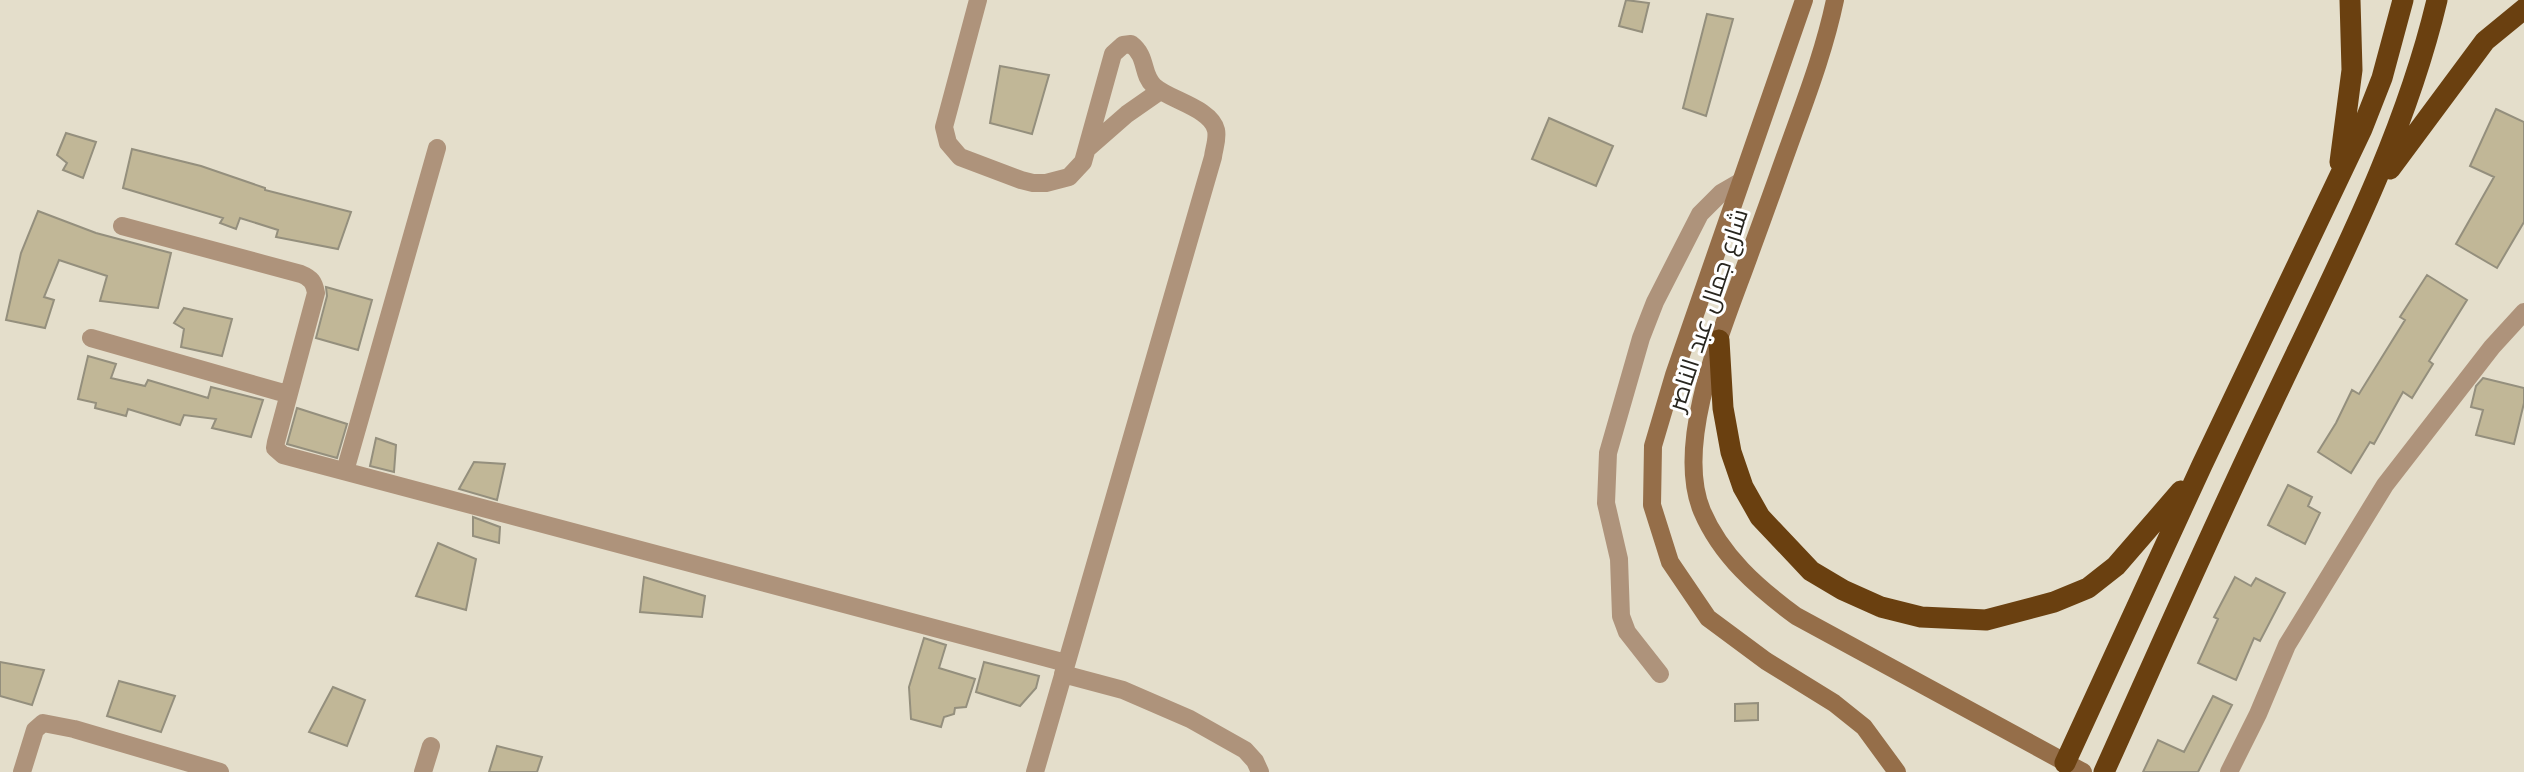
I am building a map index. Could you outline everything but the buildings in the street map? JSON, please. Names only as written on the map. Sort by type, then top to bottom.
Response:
[{"type":"highway","points":[[2336,184],[2352,70],[2350,0]]},
{"type":"highway","points":[[2069,769],[2202,465],[2374,100],[2403,0]]},
{"type":"highway","points":[[2104,772],[2240,469],[2370,197],[2413,87],[2437,0]]},
{"type":"highway","points":[[2370,197],[2485,41],[2524,9]]},
{"type":"highway","points":[[1719,340],[1723,408],[1731,452],[1743,488],[1760,517],[1811,571],[1843,590],[1881,607],[1921,617],[1986,620],[2054,602],[2088,588],[2116,566],[2202,465]]},
{"type":"main road","name":"شارع جمال عبد الناصر","points":[[1804,0],[1674,375],[1653,446],[1652,505],[1670,562],[1708,618],[1766,661],[1834,703],[1864,727],[1897,772]]},
{"type":"main road","name":"شارع جمال عبد الناصر","points":[[1835,0],[1817,67],[1719,340],[1697,420],[1693,445],[1701,509],[1712,530],[1741,569],[1765,593],[1797,616],[2069,769]]},
{"type":"street","points":[[978,0],[944,127],[953,151],[960,157],[1021,180],[1046,183],[1063,180],[1075,173],[1083,162],[1110,60],[1117,49],[1131,44],[1143,58],[1150,82],[1160,91],[1210,119],[1217,131],[1035,772]]},
{"type":"street","points":[[1087,149],[1127,114],[1160,91]]},
{"type":"street","points":[[345,471],[437,148]]},
{"type":"street","points":[[1660,674],[1627,632],[1621,616],[1619,559],[1606,503],[1608,453],[1641,338],[1655,302],[1700,214],[1721,193],[1741,182]]},
{"type":"street","points":[[122,226],[309,278],[314,285],[316,293],[276,442],[278,452],[1064,668],[1190,719],[1245,750],[1261,772]]},
{"type":"street","points":[[2229,772],[2258,714],[2287,645],[2385,485],[2492,347],[2524,312]]},
{"type":"street","points":[[90,338],[287,394]]},
{"type":"street","points":[[22,772],[35,730],[43,723],[74,729],[220,772]]},
{"type":"street","points":[[423,772],[431,746]]}]
